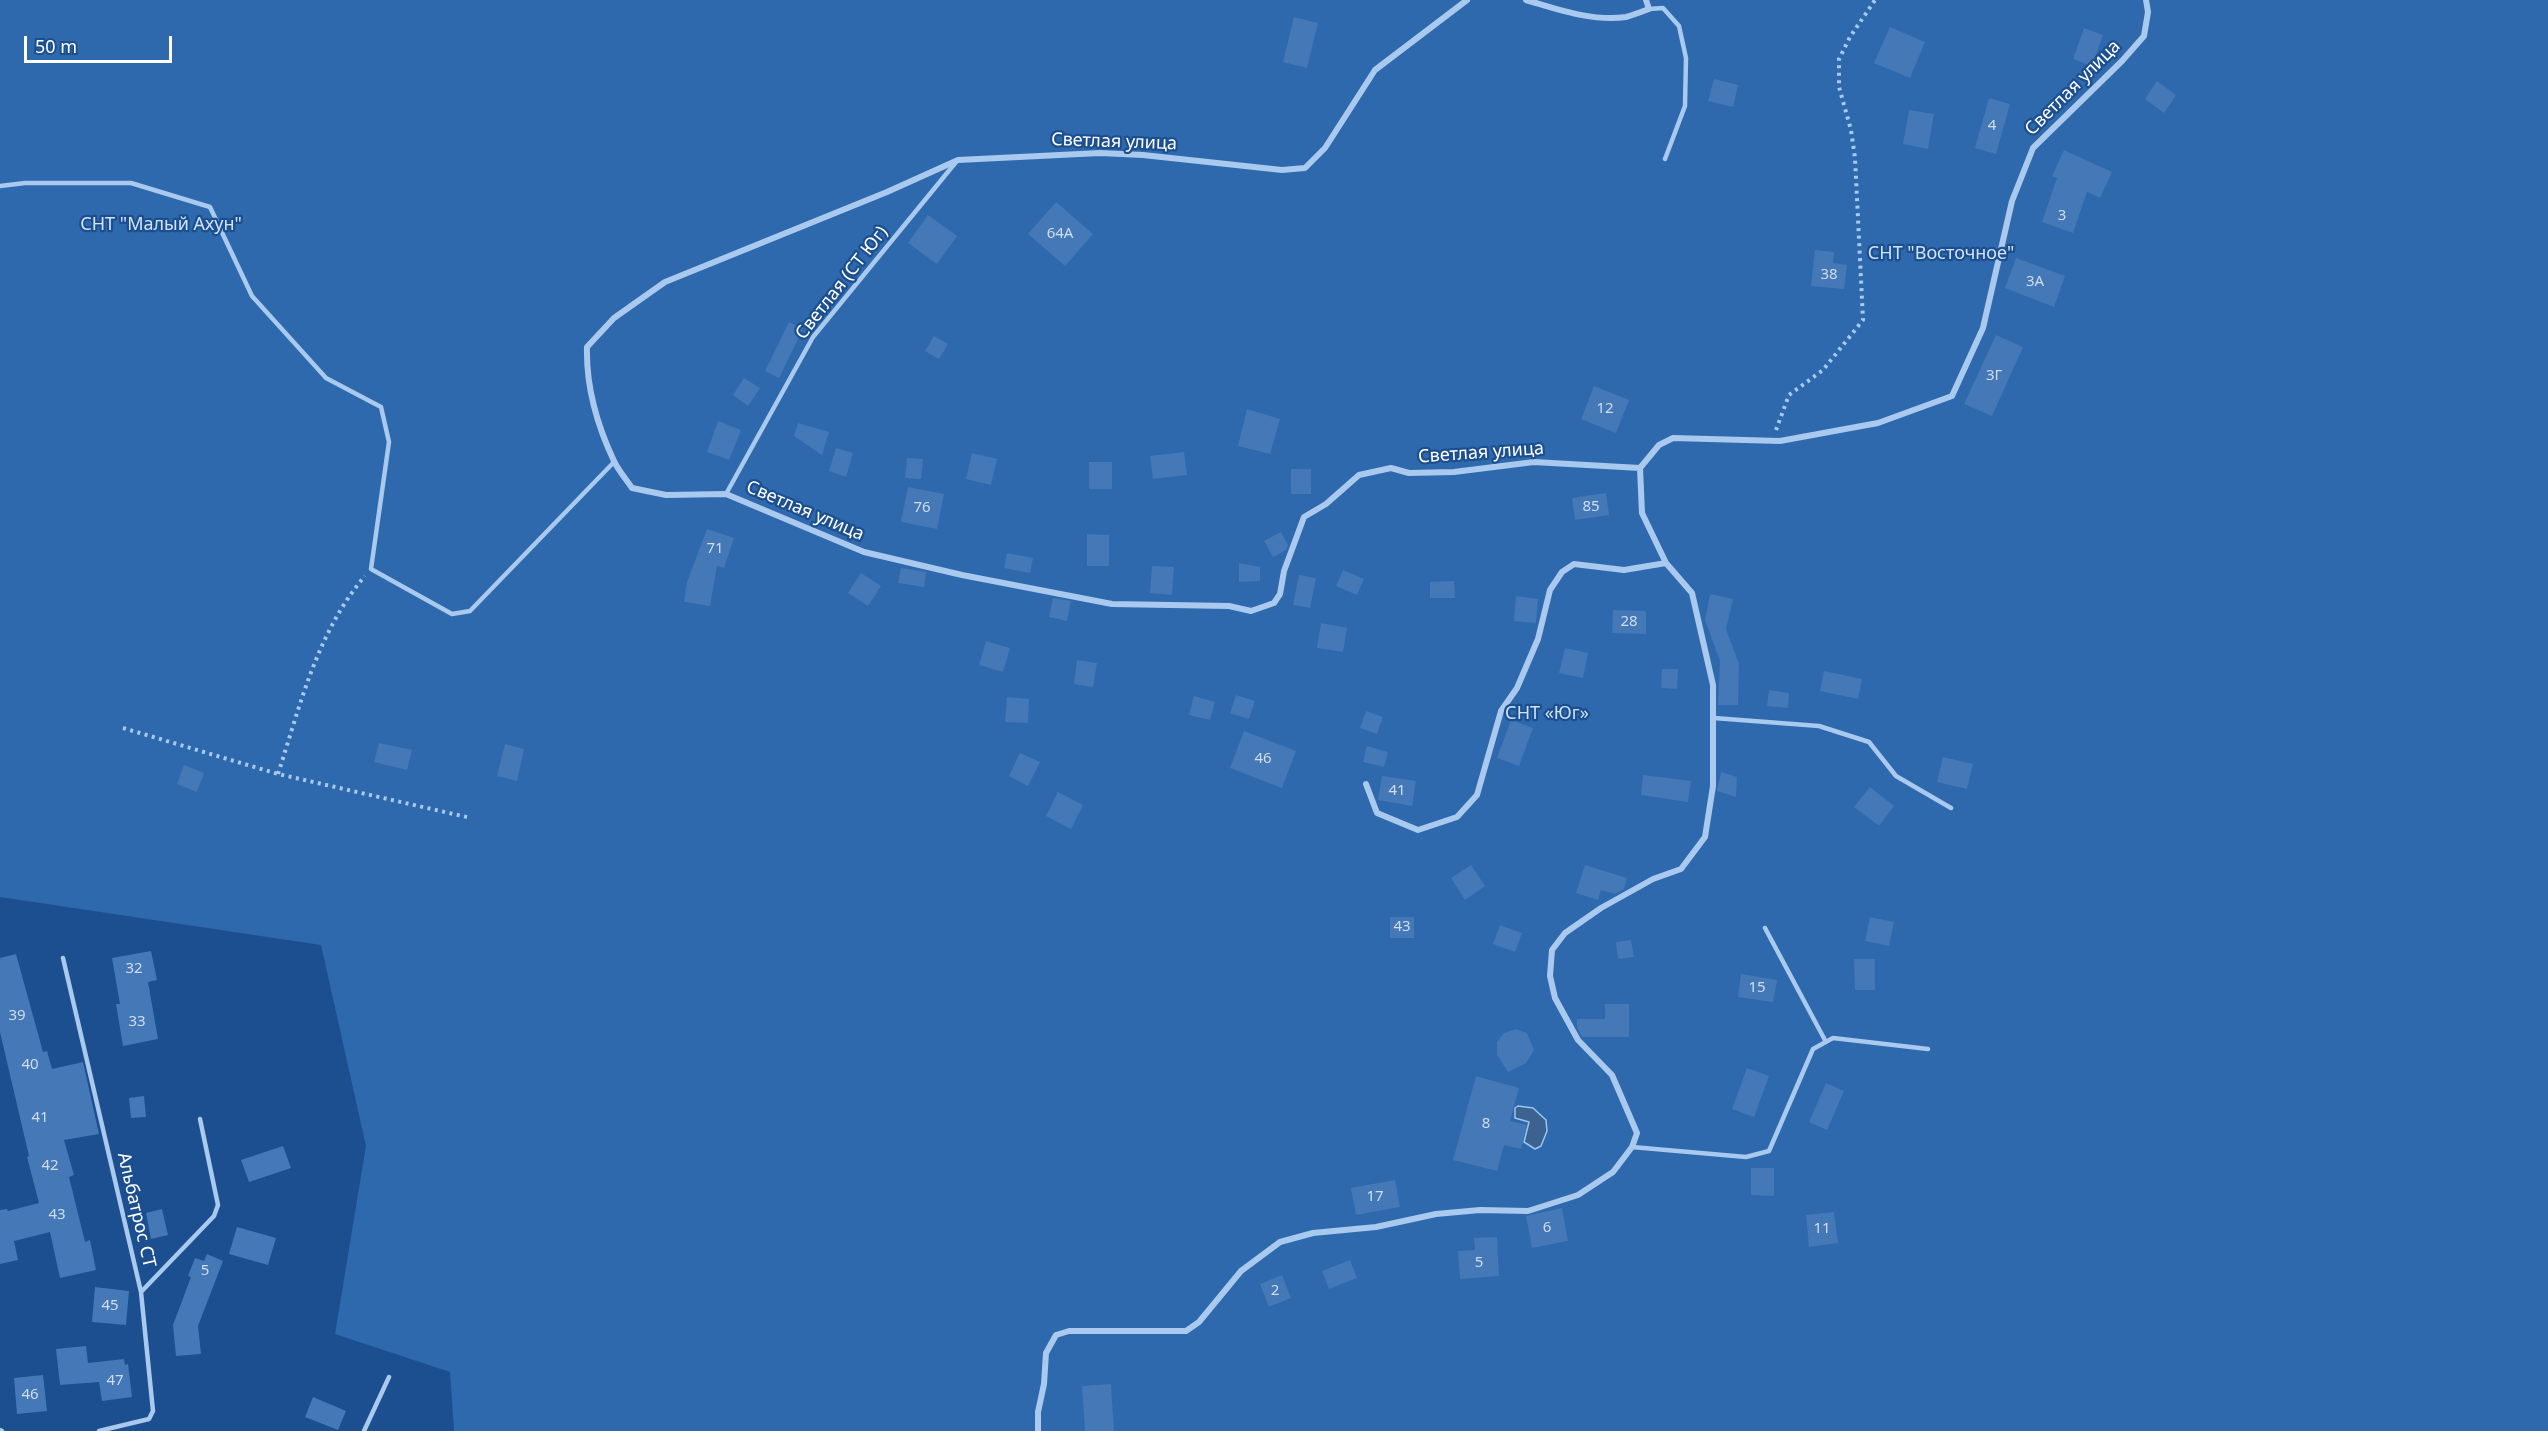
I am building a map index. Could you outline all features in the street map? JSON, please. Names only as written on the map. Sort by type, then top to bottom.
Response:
[{"type":"street","name":"Светлая улица","points":[[1467,0],[1375,70],[1325,148],[1305,168],[1282,170],[1143,155],[1100,153],[958,160],[887,192],[665,282],[614,318],[587,347],[587,371],[595,408],[614,462],[632,488],[666,495],[726,494],[864,552],[962,575],[1112,604],[1229,606],[1251,611],[1274,603],[1280,594],[1284,571],[1304,517],[1326,504],[1359,475],[1391,468],[1409,473],[1454,472],[1534,462],[1640,468],[1659,445],[1673,438],[1780,441],[1878,423],[1952,396],[1983,328],[2012,201],[2033,148],[2122,61],[2144,36],[2148,12],[2146,0]]},
{"type":"street","points":[[1526,0],[1592,16],[1625,17],[1649,9],[1646,0]]},
{"type":"street","points":[[1038,1431],[1038,1412],[1044,1384],[1046,1353],[1056,1335],[1069,1331],[1186,1331],[1199,1322],[1241,1271],[1280,1242],[1314,1233],[1376,1227],[1436,1214],[1480,1210],[1528,1211],[1578,1195],[1612,1172],[1632,1147],[1637,1133],[1612,1075],[1578,1040],[1556,998],[1550,976],[1552,950],[1565,933],[1601,908],[1653,879],[1681,869],[1705,837],[1713,786],[1713,685],[1692,593],[1666,563],[1642,513],[1640,468]]},
{"type":"street","points":[[1366,784],[1377,813],[1418,830],[1457,817],[1477,795],[1501,711],[1517,688],[1538,639],[1550,590],[1562,572],[1574,564],[1624,570],[1666,563]]},
{"type":"lane","points":[[1649,9],[1663,8],[1679,26],[1686,58],[1685,106],[1665,159]]},
{"type":"lane","name":"Светлая (СТ Юг)","points":[[726,494],[813,337],[958,160]]},
{"type":"lane","points":[[0,186],[25,183],[132,183],[210,207],[252,296],[326,378],[381,407],[389,442],[371,569],[452,614],[470,611],[614,462]]},
{"type":"lane","points":[[1714,718],[1819,726],[1869,742],[1896,776],[1951,808]]},
{"type":"lane","points":[[1765,928],[1826,1042]]},
{"type":"lane","name":"Альбатрос СТ","points":[[63,958],[141,1292],[153,1412],[149,1419],[99,1431]]},
{"type":"lane","points":[[1632,1147],[1746,1157],[1769,1151],[1813,1049],[1833,1038],[1928,1049]]},
{"type":"lane","points":[[141,1292],[214,1216],[218,1205],[200,1119]]},
{"type":"lane","points":[[364,1431],[389,1377]]},
{"type":"path","points":[[1780,441],[1776,430],[1789,395],[1823,370],[1863,320],[1855,158],[1851,130],[1839,87],[1839,59],[1850,37],[1875,0]]},
{"type":"path","points":[[278,774],[315,658],[351,592],[371,569]]},
{"type":"path","points":[[123,728],[278,774],[471,818]]},
{"type":"green space","points":[[0,0],[2548,0],[2548,1431],[454,1431],[450,1372],[335,1334],[366,1146],[321,945],[0,897]]},
{"type":"shaded area","points":[[1518,1106],[1533,1108],[1546,1120],[1547,1131],[1541,1146],[1535,1149],[1524,1142],[1529,1122],[1515,1118],[1515,1108]]},
{"type":"building","points":[[1294,17],[1318,23],[1307,68],[1283,62]]},
{"type":"building","points":[[1890,27],[1925,42],[1910,78],[1874,63]]},
{"type":"building","points":[[2084,28],[2103,35],[2092,66],[2073,59]]},
{"type":"building","points":[[1714,79],[1738,85],[1733,107],[1708,101]]},
{"type":"building","points":[[2157,81],[2176,95],[2164,113],[2145,99]]},
{"type":"building","points":[[1989,98],[2010,104],[1996,154],[1975,148]]},
{"type":"building","points":[[1909,110],[1934,114],[1928,149],[1903,144]]},
{"type":"building","points":[[2064,150],[2112,172],[2100,198],[2087,192],[2073,233],[2042,222],[2057,178],[2052,176]]},
{"type":"building","points":[[1056,202],[1093,234],[1065,266],[1028,234]]},
{"type":"building","points":[[928,215],[957,236],[937,264],[908,243]]},
{"type":"building","points":[[1815,250],[1834,252],[1833,263],[1847,265],[1844,289],[1811,286]]},
{"type":"building","points":[[2016,258],[2065,276],[2054,307],[2005,288]]},
{"type":"building","points":[[789,322],[803,329],[779,378],[765,371]]},
{"type":"building","points":[[1996,335],[2023,347],[1992,416],[1964,404]]},
{"type":"building","points":[[934,336],[948,344],[939,359],[925,351]]},
{"type":"building","points":[[744,378],[760,388],[748,406],[733,395]]},
{"type":"building","points":[[1594,386],[1629,400],[1616,433],[1581,419]]},
{"type":"building","points":[[1247,409],[1280,419],[1270,454],[1238,446]]},
{"type":"building","points":[[718,421],[741,430],[729,460],[707,452]]},
{"type":"building","points":[[798,423],[829,432],[822,455],[794,436]]},
{"type":"building","points":[[836,448],[853,453],[846,477],[829,471]]},
{"type":"building","points":[[1184,452],[1187,475],[1153,479],[1150,456]]},
{"type":"building","points":[[972,453],[997,459],[991,485],[966,479]]},
{"type":"building","points":[[907,458],[923,459],[921,479],[905,478]]},
{"type":"building","points":[[1089,462],[1112,462],[1112,489],[1089,489]]},
{"type":"building","points":[[1291,469],[1311,469],[1311,494],[1291,494]]},
{"type":"building","points":[[908,487],[944,494],[937,529],[901,522]]},
{"type":"building","points":[[1606,493],[1609,515],[1575,520],[1572,498]]},
{"type":"building","points":[[707,529],[734,538],[724,568],[717,566],[710,606],[684,602],[687,582]]},
{"type":"building","points":[[1281,532],[1288,545],[1286,550],[1273,557],[1264,541]]},
{"type":"building","points":[[1087,534],[1109,535],[1109,566],[1087,566]]},
{"type":"building","points":[[1007,553],[1033,558],[1030,573],[1004,568]]},
{"type":"building","points":[[1239,563],[1260,567],[1260,581],[1239,582]]},
{"type":"building","points":[[1152,566],[1174,567],[1172,595],[1150,593]]},
{"type":"building","points":[[901,568],[926,572],[924,587],[898,583]]},
{"type":"building","points":[[1343,570],[1364,579],[1357,595],[1336,586]]},
{"type":"building","points":[[861,573],[881,586],[868,606],[848,593]]},
{"type":"building","points":[[1299,575],[1316,578],[1310,608],[1293,605]]},
{"type":"building","points":[[1454,581],[1455,598],[1430,598],[1430,582]]},
{"type":"building","points":[[1710,594],[1733,599],[1726,629],[1739,664],[1738,705],[1718,705],[1720,661],[1705,620]]},
{"type":"building","points":[[1516,596],[1538,599],[1536,623],[1514,621]]},
{"type":"building","points":[[1053,598],[1071,601],[1067,621],[1049,617]]},
{"type":"building","points":[[1613,610],[1646,611],[1646,634],[1612,633]]},
{"type":"building","points":[[1321,623],[1347,628],[1343,652],[1317,648]]},
{"type":"building","points":[[986,641],[1010,648],[1003,672],[979,665]]},
{"type":"building","points":[[1565,648],[1588,653],[1583,678],[1559,673]]},
{"type":"building","points":[[1077,660],[1097,663],[1093,687],[1074,684]]},
{"type":"building","points":[[1662,669],[1678,669],[1677,689],[1661,688]]},
{"type":"building","points":[[1824,671],[1862,679],[1858,699],[1820,691]]},
{"type":"building","points":[[1769,690],[1789,693],[1788,708],[1767,706]]},
{"type":"building","points":[[1236,695],[1255,701],[1249,719],[1230,713]]},
{"type":"building","points":[[1194,696],[1215,702],[1210,720],[1189,715]]},
{"type":"building","points":[[1007,697],[1029,699],[1028,723],[1005,722]]},
{"type":"building","points":[[1366,711],[1383,717],[1377,734],[1360,728]]},
{"type":"building","points":[[1511,720],[1533,728],[1519,766],[1497,758]]},
{"type":"building","points":[[1244,731],[1296,751],[1282,788],[1230,768]]},
{"type":"building","points":[[379,743],[412,750],[407,770],[374,762]]},
{"type":"building","points":[[505,744],[524,749],[517,781],[497,776]]},
{"type":"building","points":[[1367,746],[1388,752],[1384,767],[1363,762]]},
{"type":"building","points":[[1020,753],[1040,762],[1028,786],[1009,776]]},
{"type":"building","points":[[1943,757],[1973,764],[1967,789],[1937,782]]},
{"type":"building","points":[[184,765],[204,773],[197,792],[177,784]]},
{"type":"building","points":[[1721,772],[1737,777],[1736,797],[1717,791]]},
{"type":"building","points":[[1643,775],[1691,781],[1688,802],[1641,795]]},
{"type":"building","points":[[1382,776],[1416,781],[1412,806],[1378,800]]},
{"type":"building","points":[[1870,787],[1894,806],[1879,826],[1854,807]]},
{"type":"building","points":[[1058,792],[1083,805],[1071,829],[1046,816]]},
{"type":"building","points":[[1471,865],[1485,886],[1465,900],[1451,878]]},
{"type":"building","points":[[1585,865],[1627,878],[1624,889],[1615,894],[1601,890],[1598,900],[1576,893]]},
{"type":"building","points":[[1390,917],[1414,917],[1414,938],[1390,938]]},
{"type":"building","points":[[1870,917],[1894,922],[1889,946],[1865,941]]},
{"type":"building","points":[[1500,925],[1522,933],[1515,952],[1493,944]]},
{"type":"building","points":[[1631,940],[1634,957],[1618,959],[1616,942]]},
{"type":"building","points":[[151,951],[157,980],[148,982],[158,1039],[123,1046],[116,1004],[120,1004],[112,958]]},
{"type":"building","points":[[16,954],[43,1052],[47,1051],[52,1069],[83,1062],[99,1134],[64,1140],[74,1175],[69,1177],[85,1242],[90,1240],[96,1270],[60,1278],[50,1232],[14,1241],[18,1260],[0,1264],[0,1210],[7,1209],[8,1211],[39,1203],[0,1032],[0,958]]},
{"type":"building","points":[[1854,959],[1875,959],[1875,990],[1855,990]]},
{"type":"building","points":[[1741,974],[1777,980],[1773,1002],[1738,997]]},
{"type":"building","points":[[1605,1004],[1629,1004],[1629,1037],[1582,1037],[1577,1027],[1577,1019],[1605,1019]]},
{"type":"building","points":[[1516,1029],[1527,1033],[1534,1050],[1526,1063],[1508,1072],[1497,1055],[1497,1042],[1504,1033]]},
{"type":"building","points":[[1747,1068],[1769,1076],[1754,1117],[1732,1109]]},
{"type":"building","points":[[1476,1076],[1519,1088],[1510,1121],[1527,1125],[1521,1149],[1504,1145],[1497,1171],[1453,1160]]},
{"type":"building","points":[[1826,1083],[1844,1091],[1827,1130],[1809,1122]]},
{"type":"building","points":[[144,1096],[146,1117],[131,1118],[129,1098]]},
{"type":"building","points":[[283,1146],[291,1168],[249,1182],[241,1160]]},
{"type":"building","points":[[1751,1168],[1774,1168],[1774,1196],[1751,1195]]},
{"type":"building","points":[[1395,1180],[1400,1207],[1356,1215],[1351,1188]]},
{"type":"building","points":[[1562,1208],[1568,1241],[1532,1248],[1526,1216]]},
{"type":"building","points":[[162,1209],[168,1235],[151,1239],[146,1213]]},
{"type":"building","points":[[1834,1212],[1838,1243],[1809,1247],[1806,1215]]},
{"type":"building","points":[[237,1227],[276,1238],[268,1265],[229,1254]]},
{"type":"building","points":[[1497,1237],[1499,1276],[1460,1279],[1458,1251],[1475,1250],[1474,1238]]},
{"type":"building","points":[[207,1254],[223,1261],[198,1326],[201,1354],[176,1356],[173,1325],[191,1277],[188,1276],[195,1258],[204,1261]]},
{"type":"building","points":[[1350,1260],[1357,1278],[1329,1289],[1322,1271]]},
{"type":"building","points":[[1282,1275],[1291,1298],[1269,1307],[1260,1284]]},
{"type":"building","points":[[95,1287],[129,1291],[126,1325],[92,1322]]},
{"type":"building","points":[[86,1346],[88,1363],[124,1359],[125,1365],[128,1364],[132,1397],[102,1401],[99,1382],[60,1385],[56,1349]]},
{"type":"building","points":[[43,1375],[47,1411],[17,1414],[14,1378]]},
{"type":"building","points":[[1111,1384],[1114,1431],[1085,1431],[1082,1386]]},
{"type":"building","points":[[313,1397],[346,1411],[338,1430],[305,1417]]},
{"type":"park label","name":"СНТ \"Малый Ахун\"","points":[[161,225]]},
{"type":"park label","name":"СНТ \"Восточное\"","points":[[1941,254]]},
{"type":"park label","name":"СНТ «Юг»","points":[[1547,714]]}]
